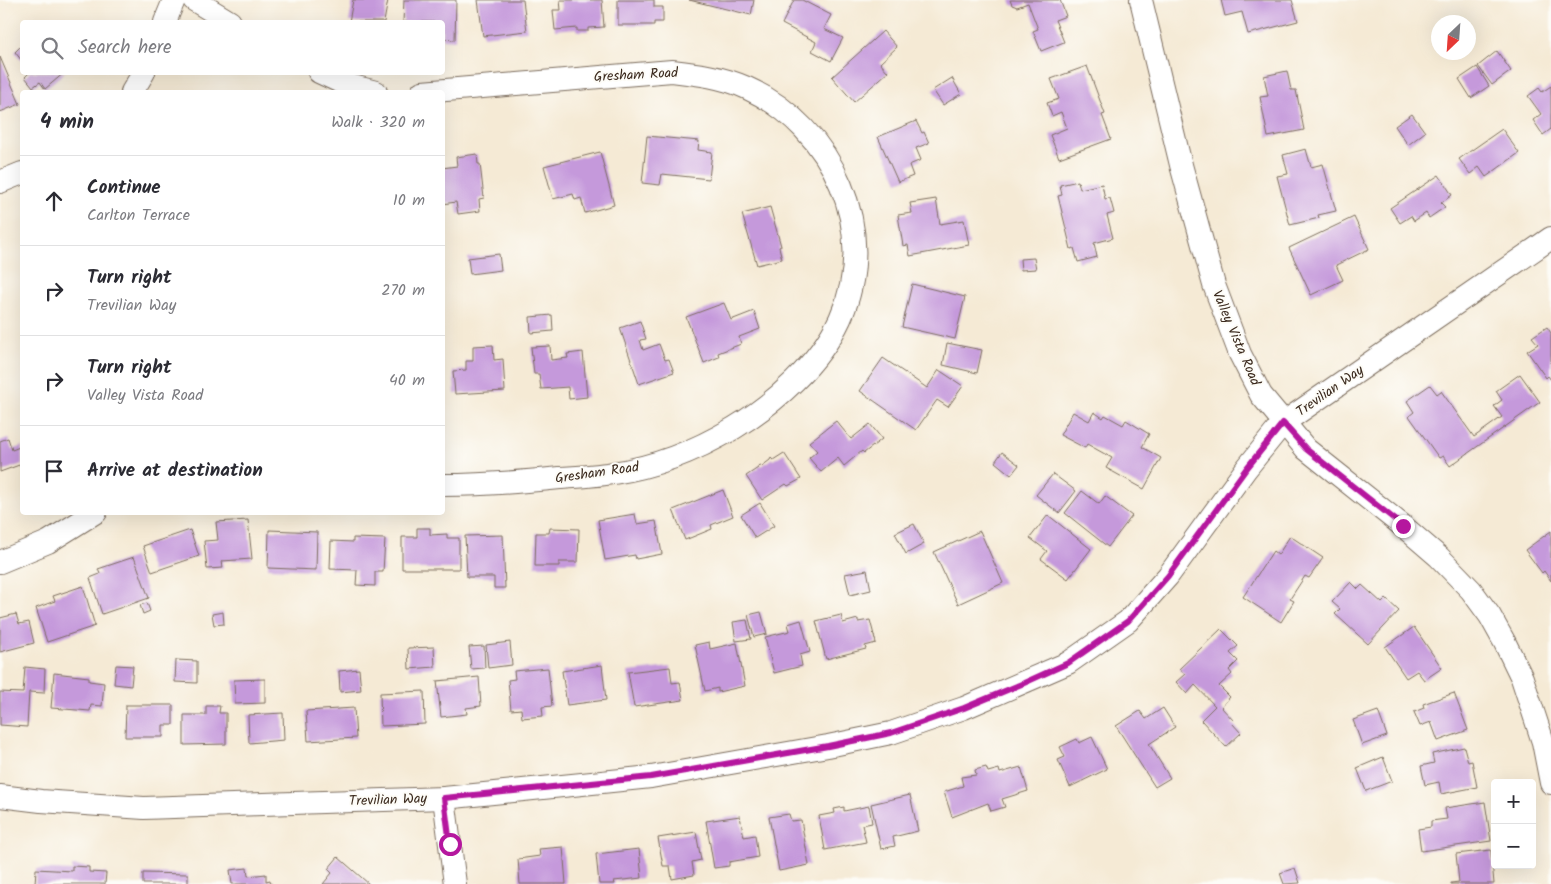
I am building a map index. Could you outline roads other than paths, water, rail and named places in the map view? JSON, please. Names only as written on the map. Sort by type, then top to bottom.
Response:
[{"type":"street","points":[[166,20],[174,0]]},
{"type":"street","points":[[194,0],[227,20]]},
{"type":"street","name":"Valley Vista Road","points":[[1141,0],[1181,165],[1214,285],[1240,354],[1260,395],[1306,449],[1403,526],[1439,558],[1475,596],[1490,616],[1522,678],[1543,742],[1551,783]]},
{"type":"street","name":"Gresham Road","points":[[445,90],[672,71],[706,74],[747,88],[780,107],[803,126],[827,156],[839,177],[850,210],[854,242],[853,269],[849,294],[840,319],[823,347],[782,392],[735,428],[706,444],[676,457],[614,473],[507,484],[445,485]]},
{"type":"street","points":[[133,90],[142,75]]},
{"type":"street","points":[[326,75],[345,84],[368,90]]},
{"type":"street","points":[[0,182],[20,174]]},
{"type":"street","name":"Trevilian Way","points":[[0,796],[41,801],[144,808],[444,798],[651,777],[891,733],[964,708],[1068,663],[1128,621],[1168,576],[1246,469],[1283,423],[1551,238]]},
{"type":"street","points":[[0,562],[48,542],[91,515]]},
{"type":"street","points":[[444,798],[455,884]]}]
